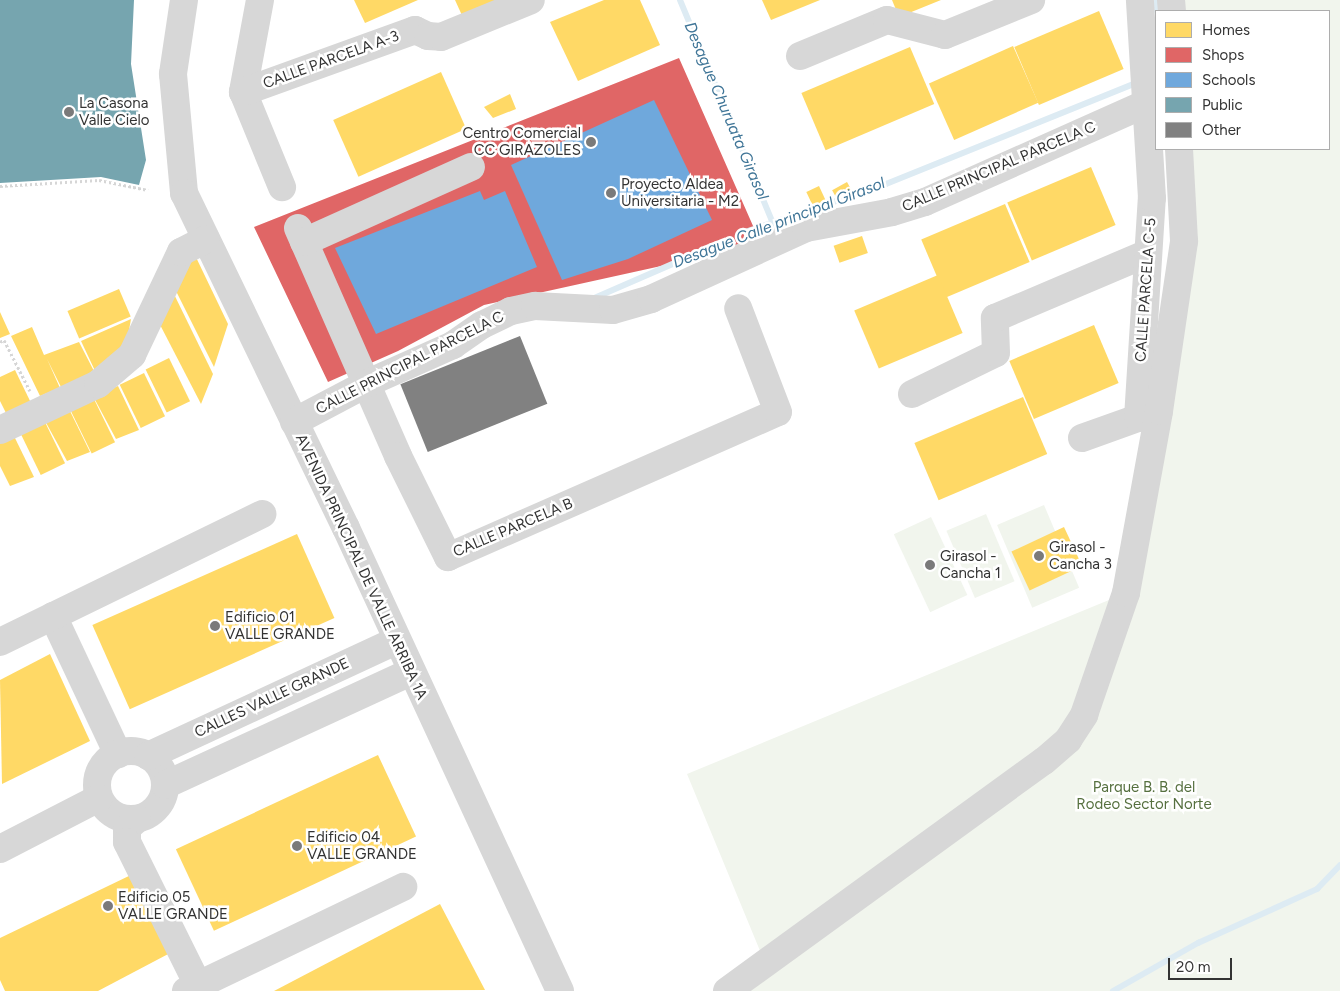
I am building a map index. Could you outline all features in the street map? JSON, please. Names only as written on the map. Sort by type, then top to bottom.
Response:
[{"type":"street","name":"AVENIDA PRINCIPAL DE VALLE ARRIBA 1A","points":[[184,0],[173,74],[184,193],[294,422],[560,991]]},
{"type":"street","points":[[260,0],[243,92],[282,187]]},
{"type":"street","name":"CALLE PARCELA A-3","points":[[243,92],[415,30],[428,36],[442,37],[531,0]]},
{"type":"street","points":[[800,56],[888,20],[945,35],[1031,0]]},
{"type":"street","name":"CALLE PARCELA C-5","points":[[1082,438],[1138,418],[1152,198],[1140,0]]},
{"type":"street","name":"CALLE PRINCIPAL PARCELA C","points":[[294,422],[366,384],[453,345],[482,325],[511,311],[535,306],[613,310],[651,299],[806,228],[892,212],[925,202],[1147,103]]},
{"type":"street","points":[[727,991],[1044,762],[1068,740],[1084,715],[1126,593],[1158,411],[1184,240],[1179,150]]},
{"type":"street","name":"CALLE PARCELA B","points":[[471,167],[301,235],[366,384],[448,557],[778,412],[738,308]]},
{"type":"street","points":[[0,430],[98,384],[132,355],[182,252],[206,239]]},
{"type":"street","points":[[912,394],[996,352],[995,318],[1148,253]]},
{"type":"street","points":[[0,642],[263,514]]},
{"type":"street","points":[[53,616],[118,754]]},
{"type":"street","name":"CALLES VALLE GRANDE","points":[[148,756],[396,641]]},
{"type":"street","points":[[165,785],[411,672]]},
{"type":"street","points":[[137,819],[114,815],[99,798],[100,772],[109,759],[128,751],[148,756],[160,768],[165,785],[157,807],[137,819],[127,828],[126,842],[195,989],[403,887]]},
{"type":"street","points":[[0,848],[99,798]]},
{"type":"path","points":[[0,186],[99,180],[148,190]]},
{"type":"path","points":[[0,342],[4,340],[40,411]]},
{"type":"green space","name":"Parque B. B. del Rodeo Sector Norte","points":[[1171,0],[1340,0],[1340,991],[727,991],[765,963],[687,774],[1126,593],[1175,225],[1175,150],[1330,150],[1330,10],[1172,10]]},
{"type":"green space","name":"Girasol - Cancha 3","points":[[1044,505],[1079,588],[1032,608],[997,525]]},
{"type":"green space","points":[[986,514],[1015,581],[975,598],[946,531]]},
{"type":"green space","name":"Girasol - Cancha 1","points":[[931,517],[967,595],[930,612],[894,534]]},
{"type":"building: Homes","points":[[354,0],[418,0],[365,23]]},
{"type":"building: Homes","points":[[455,0],[513,0],[465,22]]},
{"type":"building: Homes","points":[[604,0],[640,0],[660,45],[578,81],[550,22]]},
{"type":"building: Homes","points":[[762,0],[820,0],[771,20]]},
{"type":"building: Homes","points":[[892,0],[941,0],[899,17]]},
{"type":"building: Homes","points":[[1099,11],[1124,69],[1039,105],[1014,47]]},
{"type":"building: Homes","points":[[1013,46],[1038,103],[954,140],[929,83]]},
{"type":"building: Homes","points":[[910,47],[934,104],[826,150],[801,93]]},
{"type":"building: Homes","points":[[441,72],[466,129],[358,177],[333,120]]},
{"type":"building: Homes","points":[[510,94],[516,109],[493,118],[484,107]]},
{"type":"building: Homes","points":[[1091,167],[1116,225],[1032,261],[1007,203]]},
{"type":"building: Homes","points":[[847,182],[852,191],[837,199],[832,190]]},
{"type":"building: Homes","points":[[819,186],[826,201],[813,207],[806,192]]},
{"type":"building: Homes","points":[[1005,204],[1030,262],[946,298],[921,240]]},
{"type":"building: Homes","points":[[862,236],[868,253],[839,263],[834,246]]},
{"type":"building: Homes","points":[[193,251],[228,324],[214,367],[172,283]]},
{"type":"building: Homes","points":[[938,275],[963,333],[879,369],[854,311]]},
{"type":"building: Homes","points":[[170,286],[213,374],[201,404],[156,317]]},
{"type":"building: Homes","points":[[119,289],[131,317],[79,338],[67,311]]},
{"type":"building: Homes","points":[[0,312],[10,334],[0,338]]},
{"type":"building: Homes","points":[[131,319],[125,353],[96,373],[81,341]]},
{"type":"building: Homes","points":[[1094,325],[1119,383],[1034,419],[1009,361]]},
{"type":"building: Homes","points":[[32,327],[44,355],[79,342],[95,373],[61,387],[47,359],[60,388],[40,396],[11,336]]},
{"type":"building: Homes","points":[[169,358],[190,401],[167,413],[146,369]]},
{"type":"building: Homes","points":[[15,370],[32,405],[7,415],[0,401],[0,377]]},
{"type":"building: Homes","points":[[144,373],[165,416],[141,428],[120,385]]},
{"type":"building: Homes","points":[[118,386],[139,430],[116,439],[93,396]]},
{"type":"building: Homes","points":[[1023,397],[1047,454],[939,500],[914,443]]},
{"type":"building: Homes","points":[[94,399],[115,442],[92,454],[71,410]]},
{"type":"building: Homes","points":[[69,409],[90,452],[67,461],[44,419]]},
{"type":"building: Homes","points":[[44,420],[65,463],[41,475],[20,432]]},
{"type":"building: Homes","points":[[13,434],[34,477],[10,486],[0,466],[0,439]]},
{"type":"building: Homes","points":[[1064,527],[1082,566],[1030,590],[1011,552]]},
{"type":"building: Homes","name":"Edificio 01 VALLE GRANDE","points":[[297,534],[334,618],[130,709],[92,625]]},
{"type":"building: Homes","points":[[50,654],[90,741],[2,784],[0,680]]},
{"type":"building: Homes","name":"Edificio 04 VALLE GRANDE","points":[[378,755],[416,837],[214,931],[176,849]]},
{"type":"building: Homes","name":"Edificio 05 VALLE GRANDE","points":[[133,874],[172,952],[98,991],[5,991],[0,980],[0,938]]},
{"type":"building: Homes","points":[[440,904],[485,990],[274,991]]},
{"type":"building: Shops","name":"Centro Comercial CC GIRAZOLES","points":[[679,58],[761,244],[484,305],[398,351],[328,382],[254,227]]},
{"type":"building: Schools","name":"Proyecto Aldea Universitaria - M2","points":[[654,100],[712,220],[628,259],[562,280],[511,165]]},
{"type":"building: Schools","points":[[480,191],[484,200],[505,191],[537,267],[376,334],[335,248]]},
{"type":"building: Public","name":"La Casona Valle Cielo","points":[[0,0],[134,0],[131,64],[146,160],[139,185],[101,177],[0,183]]},
{"type":"building: Other","points":[[520,336],[547,404],[428,452],[400,384]]},
{"type":"waterway","name":"Desague Churuata Girasol","points":[[680,0],[773,223]]},
{"type":"waterway","points":[[1157,0],[1157,10]]},
{"type":"waterway","name":"Desague Calle principal Girasol","points":[[748,231],[886,184],[1138,82]]},
{"type":"waterway","name":"Desague Calle principal Girasol","points":[[592,299],[684,259]]},
{"type":"waterway","points":[[1113,991],[1198,943],[1317,889],[1340,865]]},
{"type":"place","name":"La Casona Valle Cielo","points":[[69,112]]},
{"type":"place","name":"Centro Comercial CC GIRAZOLES","points":[[591,142]]},
{"type":"place","name":"Proyecto Aldea Universitaria - M2","points":[[611,193]]},
{"type":"place","name":"Girasol - Cancha 3","points":[[1039,556]]},
{"type":"place","name":"Girasol - Cancha 1","points":[[930,565]]},
{"type":"place","name":"Edificio 01 VALLE GRANDE","points":[[215,626]]},
{"type":"place","name":"Edificio 04 VALLE GRANDE","points":[[297,846]]},
{"type":"place","name":"Edificio 05 VALLE GRANDE","points":[[108,906]]}]
